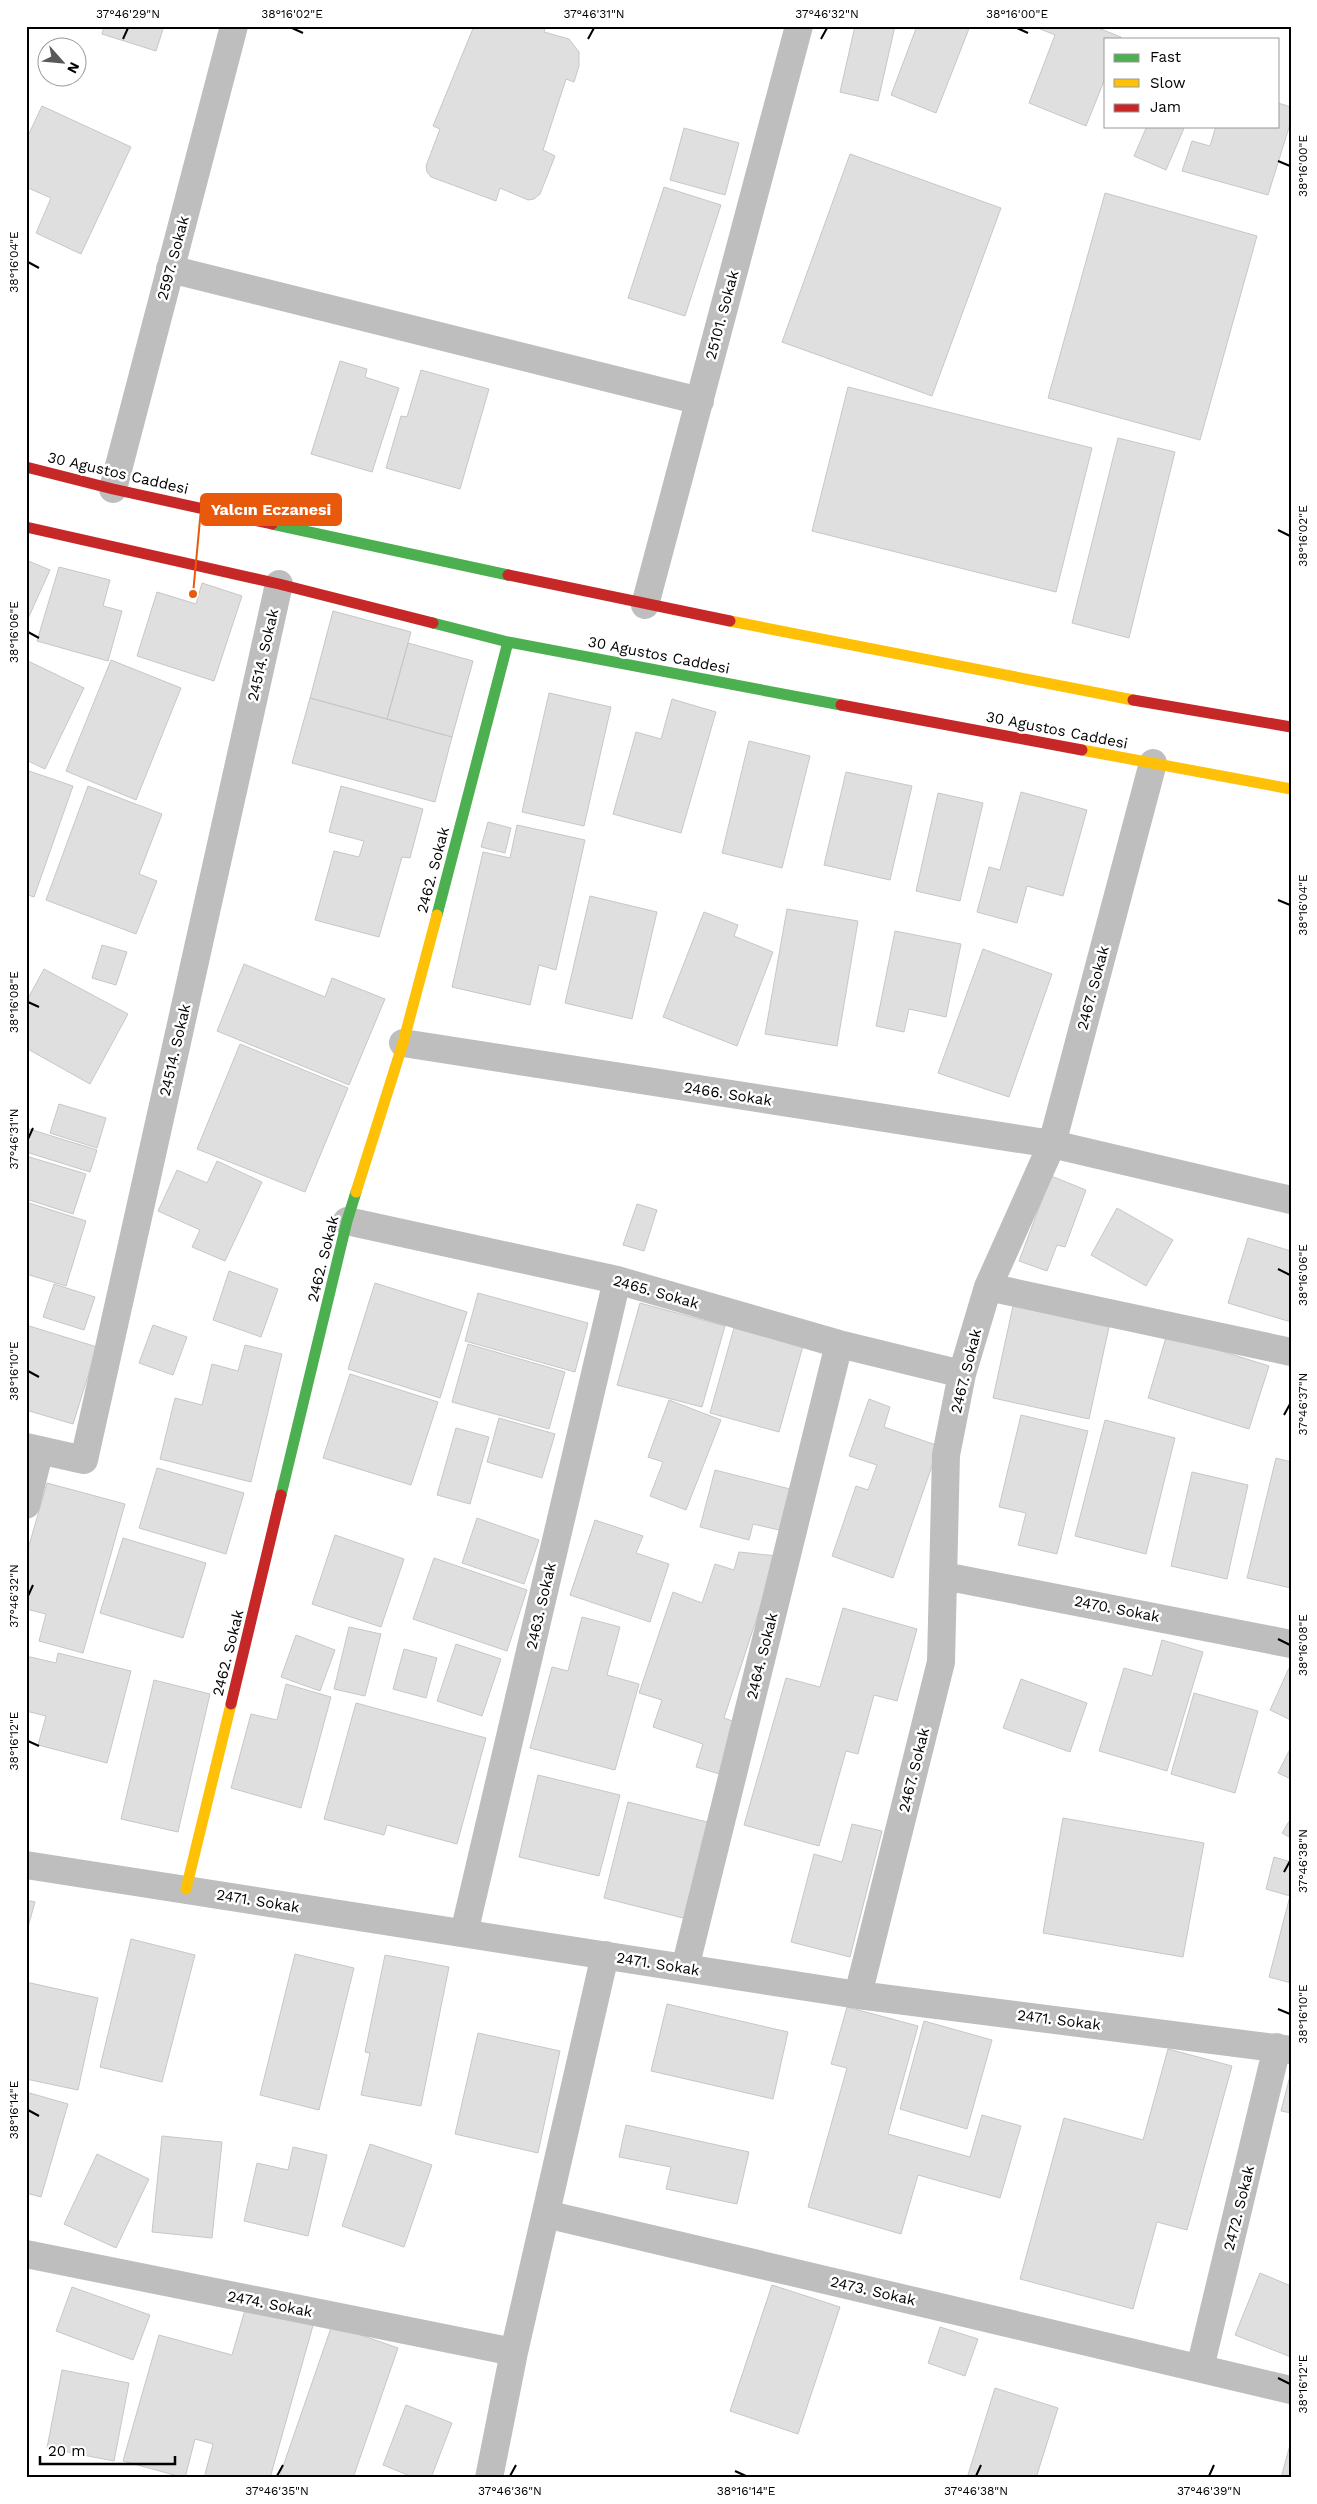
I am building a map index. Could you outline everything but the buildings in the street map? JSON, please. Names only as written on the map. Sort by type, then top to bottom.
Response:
[{"type":"main road","name":"30 Agustos Caddesi","points":[[26,467],[113,489],[645,605],[1148,703],[1291,727]]},
{"type":"main road","name":"30 Agustos Caddesi","points":[[26,527],[279,584],[508,642],[1291,789]]},
{"type":"main road","name":"2462. Sokak","points":[[186,1889],[347,1221],[403,1044],[508,642]]},
{"type":"street","name":"2597. Sokak","points":[[113,489],[234,26]]},
{"type":"street","name":"25101. Sokak","points":[[645,605],[800,26]]},
{"type":"street","points":[[170,269],[700,401]]},
{"type":"street","name":"24514. Sokak","points":[[33,1448],[84,1460],[279,584]]},
{"type":"street","name":"2467. Sokak","points":[[858,1995],[941,1662],[946,1455],[962,1374],[988,1287],[1052,1144],[1153,764]]},
{"type":"street","name":"2466. Sokak","points":[[403,1044],[1052,1144],[1291,1200]]},
{"type":"street","name":"2465. Sokak","points":[[347,1221],[617,1280],[839,1344],[962,1374]]},
{"type":"street","name":"2463. Sokak","points":[[464,1933],[617,1280]]},
{"type":"street","points":[[988,1287],[1291,1352]]},
{"type":"street","name":"2464. Sokak","points":[[685,1968],[839,1344]]},
{"type":"street","points":[[26,1505],[33,1448]]},
{"type":"street","name":"2470. Sokak","points":[[944,1576],[1291,1644]]},
{"type":"street","name":"2471. Sokak","points":[[26,1865],[858,1995],[1284,2048]]},
{"type":"street","points":[[489,2478],[514,2352],[605,1955]]},
{"type":"street","name":"2472. Sokak","points":[[1200,2368],[1284,2048]]},
{"type":"street","name":"2473. Sokak","points":[[546,2214],[1291,2390]]},
{"type":"street","name":"2474. Sokak","points":[[26,2254],[514,2352]]},
{"type":"traffic: fast","points":[[272,524],[508,575]]},
{"type":"traffic: fast","points":[[433,623],[508,642],[841,705]]},
{"type":"traffic: fast","points":[[437,915],[508,642]]},
{"type":"traffic: fast","points":[[281,1495],[347,1221],[356,1192]]},
{"type":"traffic: slow","points":[[730,621],[1133,700]]},
{"type":"traffic: slow","points":[[1082,750],[1291,789]]},
{"type":"traffic: slow","points":[[356,1192],[403,1043],[437,915]]},
{"type":"traffic: slow","points":[[186,1889],[231,1704]]},
{"type":"traffic: jam","points":[[26,467],[113,489],[272,524]]},
{"type":"traffic: jam","points":[[26,527],[279,584],[433,623]]},
{"type":"traffic: jam","points":[[508,575],[730,621]]},
{"type":"traffic: jam","points":[[1133,700],[1291,727]]},
{"type":"traffic: jam","points":[[841,705],[1082,750]]},
{"type":"traffic: jam","points":[[231,1704],[281,1495]]},
{"type":"place","name":"Yalcın Eczanesi","points":[[193,594]]}]
